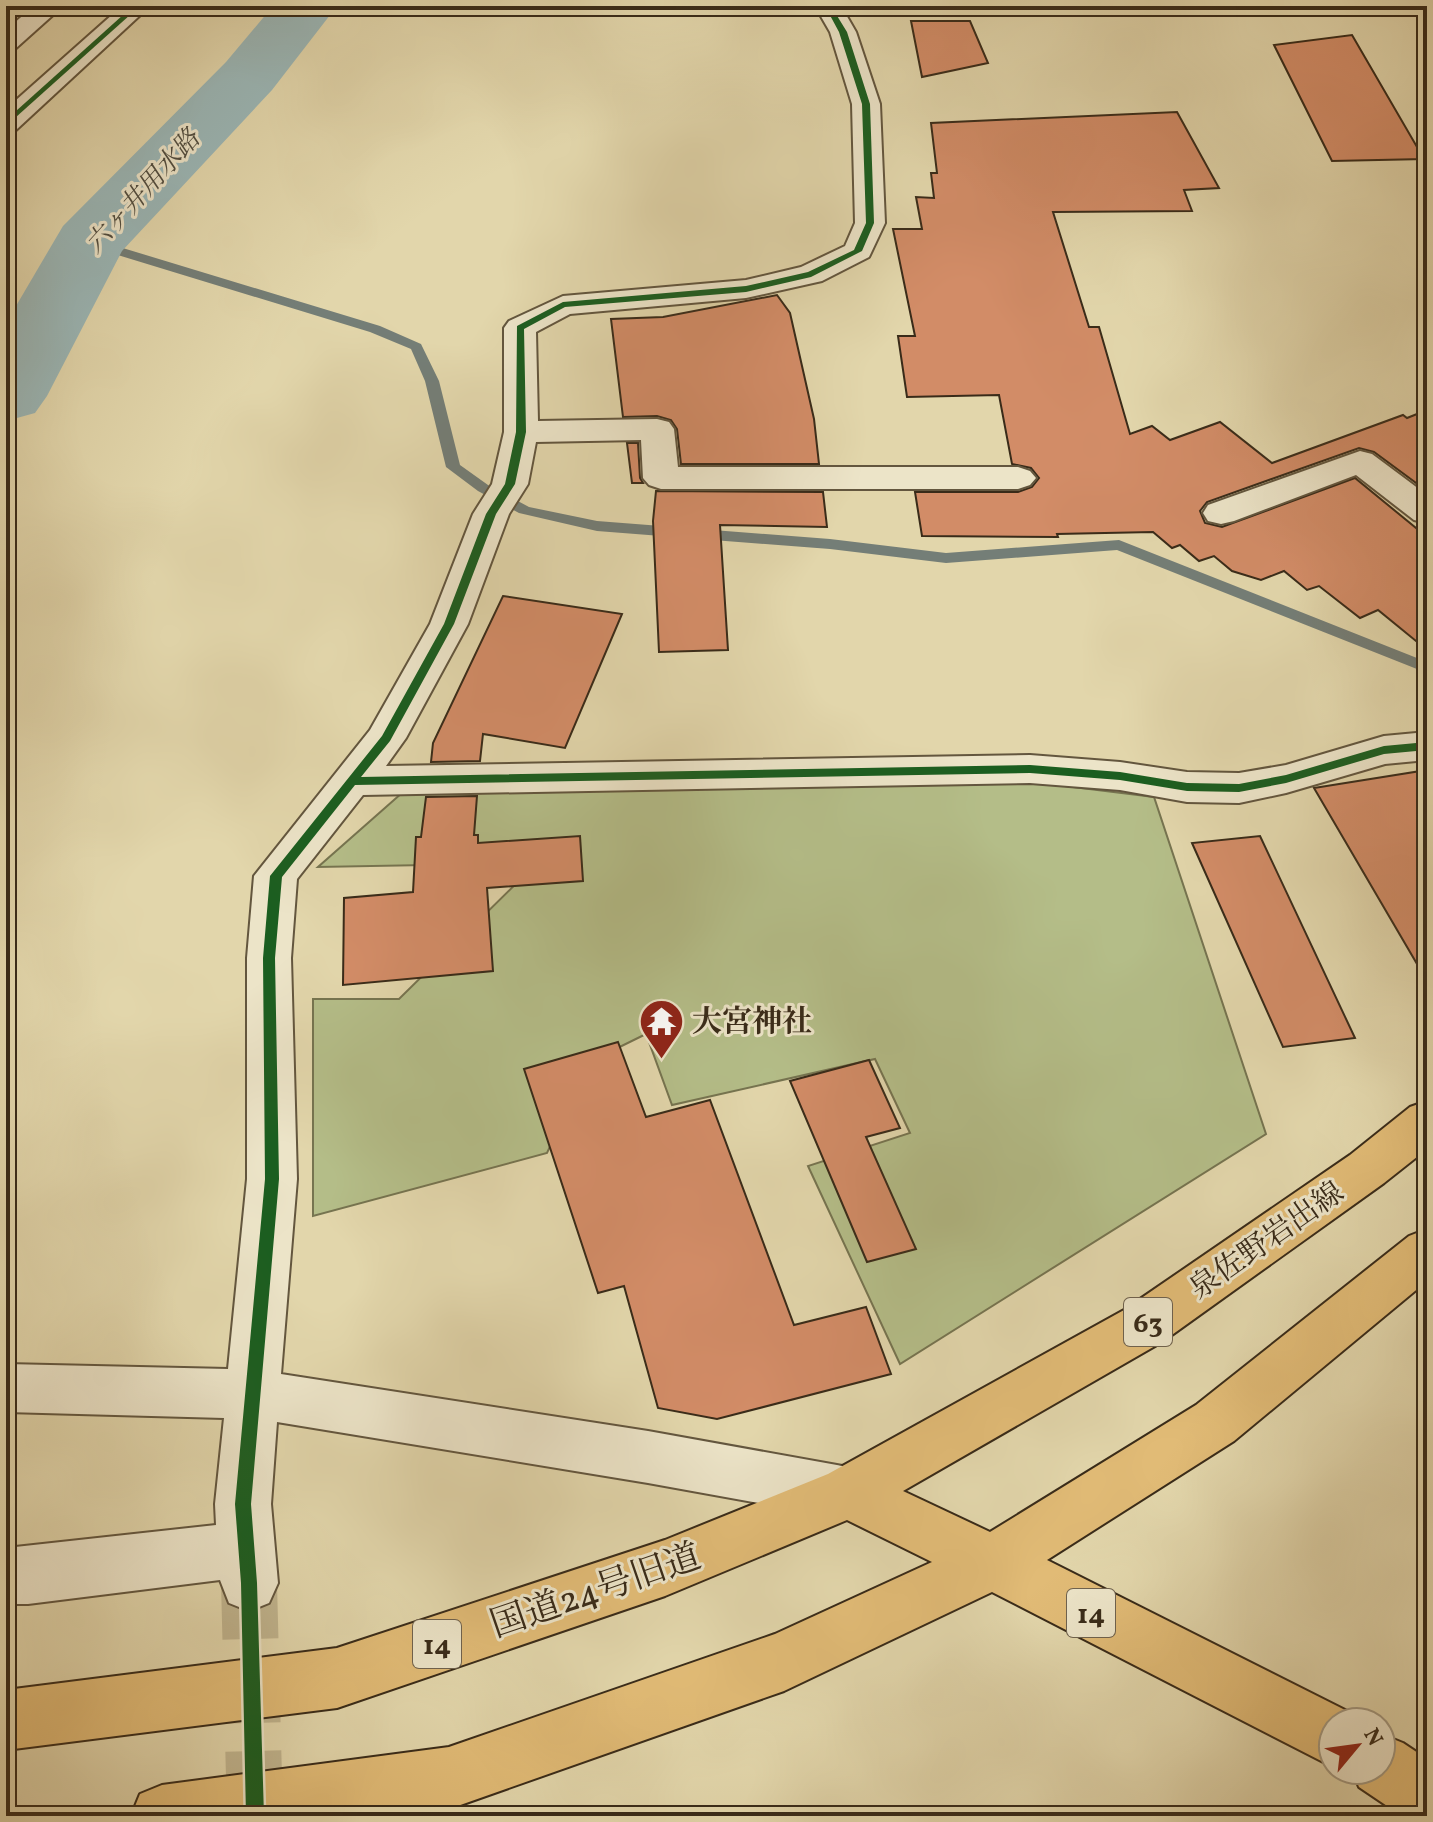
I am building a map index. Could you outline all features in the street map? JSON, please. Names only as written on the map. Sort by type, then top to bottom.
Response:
[{"type":"main road","name":"泉佐野岩出線","points":[[848,1493],[1143,1326],[1367,1169],[1427,1121]]},
{"type":"main road","points":[[162,1816],[449,1778],[784,1661],[993,1562],[1215,1423],[1427,1251]]},
{"type":"main road","name":"14","points":[[848,1493],[993,1562],[1317,1729]]},
{"type":"main road","name":"国道24号旧道","points":[[6,1720],[337,1678],[665,1568],[848,1493]]},
{"type":"main road","points":[[1397,1776],[1427,1796]]},
{"type":"street","points":[[6,43],[50,6]]},
{"type":"street","points":[[6,124],[137,6]]},
{"type":"street","points":[[6,1576],[248,1566],[243,1504],[272,1179],[269,958],[276,876],[386,738],[449,624],[500,499],[521,432],[520,328],[563,305],[746,289],[811,274],[858,251],[870,223],[866,104],[843,32],[828,6]]},
{"type":"street","points":[[521,432],[657,429],[661,478],[1018,478]]},
{"type":"street","points":[[1221,513],[1360,461],[1427,512]]},
{"type":"street","points":[[351,781],[1030,769],[1120,776],[1187,787],[1239,788],[1286,779],[1384,750],[1427,746]]},
{"type":"street","points":[[6,1388],[254,1394],[648,1457],[848,1493]]},
{"type":"green space","points":[[902,766],[1154,797],[1266,1134],[900,1364],[808,1166],[910,1133],[875,1059],[672,1105],[646,1034],[589,1062],[547,1153],[313,1216],[313,999],[399,999],[537,863],[318,867],[428,770]]},
{"type":"building","points":[[911,21],[970,21],[988,63],[922,77]]},
{"type":"building","points":[[1352,35],[1424,159],[1332,161],[1274,45]]},
{"type":"building","points":[[1177,112],[1219,188],[1184,190],[1192,211],[1053,212],[1089,327],[1099,327],[1130,434],[1152,426],[1170,440],[1220,422],[1272,463],[1403,415],[1407,418],[1427,410],[1427,491],[1374,452],[1359,448],[1207,502],[1200,511],[1205,523],[1222,527],[1355,478],[1427,537],[1427,650],[1378,610],[1360,618],[1319,586],[1307,590],[1284,571],[1261,580],[1232,571],[1214,556],[1199,561],[1180,545],[1172,548],[1153,532],[1057,534],[1058,537],[922,536],[915,492],[1018,492],[1032,487],[1039,478],[1031,468],[1012,464],[999,395],[907,397],[898,336],[915,336],[893,229],[922,229],[916,197],[934,198],[931,173],[937,173],[931,123]]},
{"type":"building","points":[[777,295],[790,313],[814,419],[819,464],[681,464],[677,429],[671,420],[657,416],[623,417],[611,319],[663,317]]},
{"type":"building","points":[[627,443],[638,443],[643,483],[632,483]]},
{"type":"building","points":[[656,491],[823,492],[827,527],[720,525],[728,650],[659,652],[653,521]]},
{"type":"building","points":[[503,596],[622,614],[565,748],[483,734],[480,761],[431,762],[433,743]]},
{"type":"building","points":[[1427,770],[1427,981],[1314,788]]},
{"type":"building","points":[[477,796],[474,835],[478,835],[478,843],[580,836],[583,881],[487,888],[493,971],[343,985],[344,898],[413,892],[416,837],[421,837],[426,797]]},
{"type":"building","points":[[1260,836],[1355,1038],[1283,1047],[1192,843]]},
{"type":"building","points":[[618,1042],[646,1117],[710,1100],[794,1325],[866,1307],[891,1374],[717,1419],[658,1408],[624,1286],[598,1293],[524,1069]]},
{"type":"building","points":[[869,1060],[900,1128],[866,1137],[916,1249],[867,1262],[790,1081]]},
{"type":"waterway","name":"六ヶ井用水路","points":[[6,396],[89,242],[249,76],[306,6]]},
{"type":"waterway","points":[[89,242],[375,329],[416,347],[432,381],[453,467],[483,488],[524,510],[597,526],[830,544],[946,558],[1119,545],[1427,668]]},
{"type":"tunnel","points":[[249,1583],[255,1816]]},
{"type":"cycle path","points":[[6,124],[137,6]]},
{"type":"cycle path","points":[[255,1816],[249,1583],[243,1504],[272,1179],[269,958],[276,876],[386,738],[449,624],[491,514],[510,484],[521,432],[520,328],[563,305],[746,289],[811,274],[858,251],[870,223],[866,104],[843,32],[828,6]]},
{"type":"cycle path","points":[[351,781],[1030,769],[1120,776],[1187,787],[1239,788],[1286,779],[1384,750],[1427,746]]},
{"type":"place","name":"大宮神社","points":[[661,1060]]}]
